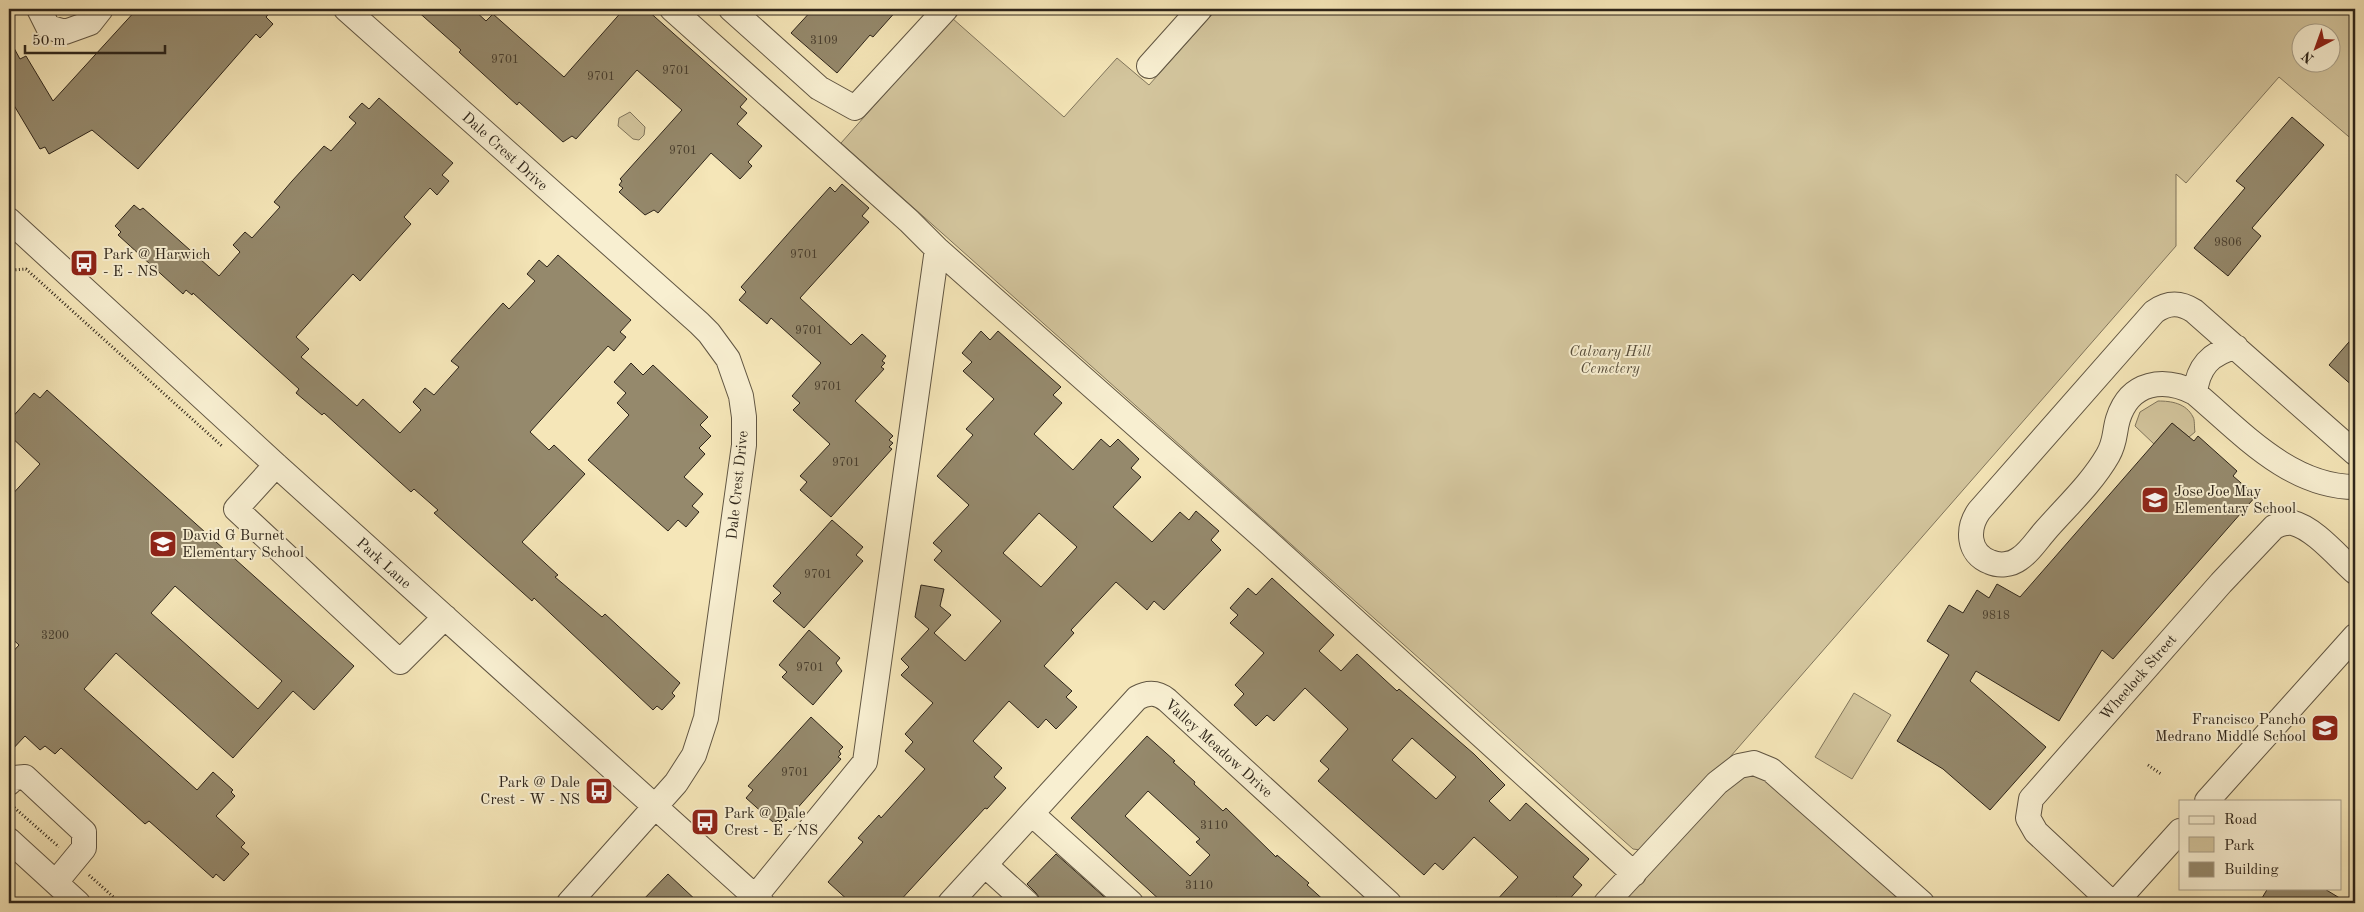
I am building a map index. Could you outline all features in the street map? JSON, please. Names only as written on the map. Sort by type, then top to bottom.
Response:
[{"type":"street","points":[[39,9],[48,27],[65,32],[90,22],[101,9]]},
{"type":"street","name":"Dale Crest Drive","points":[[346,9],[699,323],[719,346],[736,377],[744,417],[744,445],[706,718],[694,755],[676,783],[569,903]]},
{"type":"street","points":[[672,9],[909,221],[937,249],[1266,540],[1634,874]]},
{"type":"street","points":[[731,9],[819,88],[855,108],[946,9]]},
{"type":"street","points":[[1149,66],[1200,9]]},
{"type":"street","name":"Park Lane","points":[[13,233],[445,617],[655,807],[755,901]]},
{"type":"street","points":[[755,901],[865,762],[937,249]]},
{"type":"street","points":[[2355,453],[2187,306],[2170,304],[2154,312],[1979,511],[1970,529],[1974,549],[1990,562],[2010,563],[2023,555],[2088,482],[2108,455],[2116,437],[2117,420],[2123,406],[2134,393],[2148,386],[2164,383],[2180,385],[2195,393],[2283,465],[2303,477],[2355,487]]},
{"type":"street","points":[[2195,393],[2196,380],[2206,362],[2222,350],[2236,347]]},
{"type":"street","points":[[276,465],[236,509],[400,662],[445,617]]},
{"type":"street","name":"Wheelock Street","points":[[2114,903],[2036,832],[2028,818],[2031,799],[2274,527],[2282,523],[2293,523],[2311,532],[2355,572]]},
{"type":"street","points":[[2208,800],[2355,636]]},
{"type":"street","name":"Valley Meadow Drive","points":[[950,903],[1137,698],[1143,695],[1156,694],[1174,706],[1389,903]]},
{"type":"street","points":[[1606,903],[1717,784],[1739,766],[1754,763],[1771,770],[1922,903]]},
{"type":"street","points":[[9,783],[14,778],[25,777],[84,832],[84,848],[56,882]]},
{"type":"street","points":[[1032,814],[1130,903]]},
{"type":"street","points":[[2114,903],[2179,832]]},
{"type":"street","points":[[9,840],[78,903]]},
{"type":"street","points":[[985,865],[1027,903]]},
{"type":"path","points":[[9,272],[23,269]]},
{"type":"path","points":[[2148,765],[2162,774]]},
{"type":"green space","name":"Calvary Hill Cemetery","points":[[1217,9],[2355,9],[2355,142],[2279,77],[2186,183],[2176,174],[2176,246],[1648,851],[1633,849],[841,143],[952,18],[1064,117],[1117,58],[1149,85]]},
{"type":"green space","points":[[630,112],[645,127],[644,135],[639,140],[633,139],[618,126],[619,118]]},
{"type":"green space","points":[[2158,401],[2173,402],[2190,412],[2194,418],[2195,432],[2189,437],[2172,423],[2154,444],[2135,426],[2140,412]]},
{"type":"green space","points":[[1854,693],[1891,715],[1852,779],[1815,757]]},
{"type":"green space","points":[[1739,775],[1765,775],[1910,903],[1617,903]]},
{"type":"building","points":[[137,9],[273,9],[266,17],[273,24],[260,38],[256,34],[138,169],[92,130],[49,154],[45,147],[40,149],[9,97],[9,39],[20,59],[26,56],[53,101]]},
{"type":"building","points":[[415,9],[473,9],[486,21],[493,14],[564,77],[624,9],[646,9],[747,99],[740,107],[747,113],[737,124],[762,146],[748,162],[752,166],[740,179],[711,153],[658,213],[654,210],[645,215],[619,192],[623,188],[619,185],[622,181],[620,179],[682,110],[637,70],[576,139],[572,136],[563,142],[519,102],[517,105],[459,52],[461,50]]},
{"type":"building","points":[[813,9],[898,9],[873,37],[870,35],[837,73],[791,33]]},
{"type":"building","points":[[379,98],[453,163],[442,175],[449,181],[437,195],[430,188],[404,217],[411,224],[360,281],[353,274],[296,337],[309,349],[301,357],[357,406],[363,399],[400,433],[421,410],[413,402],[425,388],[434,395],[459,367],[451,361],[503,303],[509,309],[535,281],[527,274],[539,260],[547,267],[558,255],[631,320],[620,332],[626,337],[614,351],[608,346],[530,432],[549,450],[554,445],[585,474],[522,542],[558,575],[555,577],[602,617],[605,614],[680,683],[672,693],[675,696],[662,710],[657,706],[653,710],[534,598],[532,601],[434,513],[438,510],[414,489],[411,492],[324,413],[322,415],[296,393],[299,389],[193,293],[192,295],[186,290],[183,294],[118,235],[121,232],[115,226],[134,205],[140,210],[143,208],[219,276],[240,252],[233,245],[245,232],[252,238],[280,207],[274,202],[292,181],[324,146],[331,151],[356,123],[349,117],[362,103],[369,109]]},
{"type":"building","points":[[2292,117],[2324,145],[2252,228],[2261,236],[2228,276],[2194,248],[2245,188],[2236,181]]},
{"type":"building","points":[[842,184],[869,208],[862,216],[869,222],[800,298],[851,345],[862,334],[886,356],[882,361],[885,363],[881,367],[884,369],[855,401],[893,436],[889,440],[893,443],[889,447],[892,449],[831,517],[800,490],[807,482],[800,476],[830,444],[793,410],[800,403],[792,396],[821,363],[771,318],[767,324],[739,300],[746,292],[741,287],[794,227],[830,187],[835,192]]},
{"type":"building","points":[[981,331],[990,340],[998,331],[1061,387],[1053,395],[1062,403],[1034,434],[1073,470],[1101,439],[1110,447],[1118,439],[1139,459],[1131,468],[1141,477],[1113,507],[1152,542],[1180,512],[1189,520],[1196,511],[1219,531],[1211,540],[1221,550],[1164,610],[1154,601],[1147,610],[1116,582],[1071,630],[1074,633],[1044,666],[1072,691],[1066,697],[1077,707],[1056,729],[1046,719],[1038,728],[1009,701],[973,741],[1002,768],[994,777],[1006,788],[987,809],[985,808],[898,903],[851,903],[828,882],[863,842],[858,838],[879,815],[881,818],[925,769],[905,751],[913,742],[905,734],[933,703],[901,675],[909,667],[901,659],[929,629],[915,617],[921,585],[944,589],[940,606],[951,615],[934,633],[965,661],[1001,621],[934,560],[942,551],[933,543],[969,505],[937,476],[973,435],[966,429],[994,399],[963,371],[972,362],[962,353]],"holes":[[[1039,513],[1077,547],[1041,587],[1003,553]]]},
{"type":"building","points":[[2355,335],[2355,388],[2329,365]]},
{"type":"building","points":[[631,363],[643,375],[653,365],[708,417],[700,425],[711,436],[699,448],[705,454],[684,477],[703,494],[692,506],[699,512],[686,527],[678,520],[668,531],[588,460],[629,415],[617,403],[626,393],[614,382]]},
{"type":"building","points":[[47,390],[354,666],[314,710],[293,691],[233,758],[116,653],[84,689],[197,790],[213,772],[233,790],[231,792],[235,796],[216,816],[245,843],[241,847],[249,854],[224,881],[216,874],[213,878],[149,821],[145,824],[61,748],[55,754],[45,746],[40,750],[25,736],[9,753],[9,656],[19,645],[9,636],[9,498],[40,464],[9,435],[9,421],[34,393],[40,398]],"holes":[[[175,586],[282,681],[258,709],[151,613]]]},
{"type":"building","points":[[2172,423],[2194,441],[2198,436],[2237,471],[2233,476],[2256,496],[2113,659],[2102,650],[2059,721],[1976,671],[1970,681],[2046,747],[1990,810],[1943,769],[1897,741],[1949,655],[1927,641],[1949,605],[1963,613],[1977,590],[1989,598],[1997,584],[2020,597]]},
{"type":"building","points":[[832,520],[863,547],[856,555],[863,561],[804,628],[773,601],[781,593],[773,586]]},
{"type":"building","points":[[1272,578],[1334,635],[1319,651],[1341,671],[1357,654],[1397,691],[1399,689],[1474,754],[1505,785],[1489,801],[1510,821],[1526,803],[1589,859],[1573,877],[1582,885],[1566,903],[1556,897],[1550,903],[1494,903],[1518,877],[1474,837],[1443,870],[1435,863],[1424,875],[1318,781],[1329,769],[1320,761],[1348,729],[1305,688],[1274,721],[1267,715],[1256,726],[1234,705],[1244,694],[1235,685],[1264,653],[1230,623],[1238,615],[1230,608],[1248,588],[1256,595]],"holes":[[[1412,738],[1456,777],[1436,799],[1392,760]]]},
{"type":"building","points":[[809,630],[840,658],[836,663],[842,671],[813,705],[782,677],[787,672],[779,665]]},
{"type":"building","points":[[811,717],[843,747],[839,751],[841,754],[838,757],[841,759],[786,821],[784,818],[780,822],[778,820],[774,823],[746,798],[753,790],[748,786]]},
{"type":"building","points":[[1147,736],[1175,761],[1173,762],[1223,811],[1226,808],[1276,857],[1277,855],[1309,883],[1307,885],[1327,903],[1163,903],[1071,818]],"holes":[[[1148,791],[1200,839],[1196,842],[1210,855],[1190,876],[1125,816]]]},
{"type":"building","points":[[1056,854],[1111,903],[1043,903],[1027,884]]},
{"type":"building","points":[[668,874],[699,903],[640,903]]},
{"type":"building","points":[[2267,890],[2326,890],[2348,903],[2259,903]]},
{"type":"place","name":"Park @ Harwich - E - NS","points":[[84,263]]},
{"type":"place","name":"Jose Joe May Elementary School","points":[[2155,500]]},
{"type":"place","name":"David G Burnet Elementary School","points":[[163,544]]},
{"type":"place","name":"Francisco Pancho Medrano Middle School","points":[[2325,728]]},
{"type":"place","name":"Park @ Dale Crest - W - NS","points":[[599,791]]},
{"type":"place","name":"Park @ Dale Crest - E - NS","points":[[705,822]]}]
